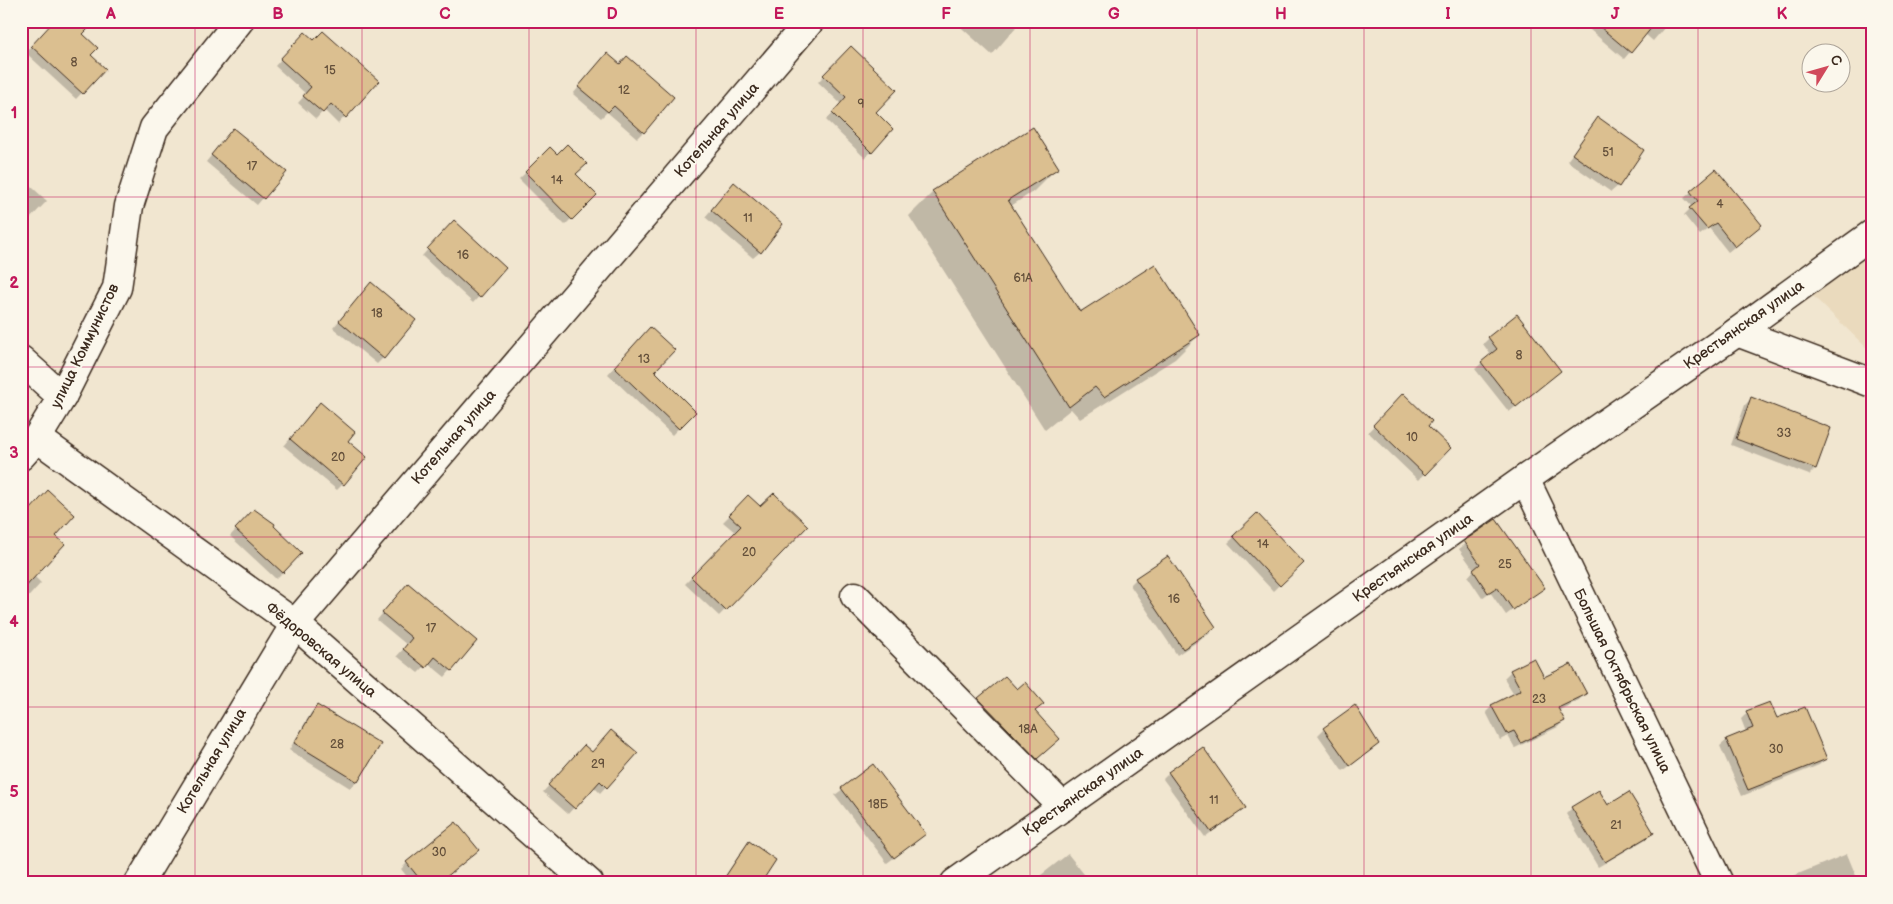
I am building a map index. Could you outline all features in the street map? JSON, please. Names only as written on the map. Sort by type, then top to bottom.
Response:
[{"type":"street","name":"улица Коммунистов","points":[[29,447],[62,397],[117,288],[129,206],[154,128],[239,21]]},
{"type":"street","name":"Котельная улица","points":[[139,883],[294,624],[810,21]]},
{"type":"street","name":"Крестьянская улица","points":[[954,883],[1525,479],[1737,332],[1872,234]]},
{"type":"street","points":[[1737,332],[1872,383]]},
{"type":"street","points":[[21,360],[62,397]]},
{"type":"street","name":"Фёдоровская улица","points":[[29,447],[294,624],[588,883]]},
{"type":"street","name":"Большая Октябрьская улица","points":[[1525,479],[1720,883]]},
{"type":"street","points":[[855,596],[1063,807]]},
{"type":"shaded area","points":[[1872,253],[1872,353],[1813,296]]},
{"type":"building","points":[[54,21],[96,21],[83,34],[98,48],[91,55],[106,69],[83,94],[31,46]]},
{"type":"building","points":[[1593,21],[1657,21],[1631,53]]},
{"type":"building","points":[[323,31],[379,81],[346,118],[331,104],[323,113],[303,96],[311,87],[280,59],[305,32],[314,40]]},
{"type":"building","points":[[851,46],[897,90],[876,112],[893,129],[872,153],[832,113],[846,97],[823,75]]},
{"type":"building","points":[[607,53],[620,64],[627,56],[674,97],[644,133],[614,106],[608,112],[578,87]]},
{"type":"building","points":[[1598,117],[1644,150],[1619,187],[1572,154]]},
{"type":"building","points":[[1033,127],[1059,168],[1008,200],[1080,312],[1155,264],[1200,335],[1104,397],[1095,387],[1069,407],[932,191]]},
{"type":"building","points":[[233,128],[287,172],[264,199],[211,155]]},
{"type":"building","points":[[567,144],[587,164],[576,174],[597,195],[572,220],[525,172],[550,147],[557,154]]},
{"type":"building","points":[[1716,169],[1762,225],[1735,247],[1716,223],[1707,229],[1689,208],[1698,201],[1690,191]]},
{"type":"building","points":[[734,182],[783,224],[761,253],[711,210]]},
{"type":"building","points":[[454,220],[506,268],[480,298],[427,249]]},
{"type":"building","points":[[371,282],[416,320],[384,359],[339,321]]},
{"type":"building","points":[[1517,314],[1561,371],[1516,407],[1481,362],[1497,349],[1488,337]]},
{"type":"building","points":[[650,327],[675,350],[655,371],[696,412],[679,429],[614,367]]},
{"type":"building","points":[[1403,393],[1432,421],[1428,426],[1451,448],[1425,475],[1373,425]]},
{"type":"building","points":[[1751,397],[1831,428],[1816,469],[1736,439]]},
{"type":"building","points":[[320,402],[355,432],[348,441],[367,457],[344,485],[290,439]]},
{"type":"building","points":[[48,490],[75,515],[56,536],[65,544],[21,592],[21,520]]},
{"type":"building","points":[[774,493],[808,526],[726,611],[691,577],[741,526],[729,515],[748,495],[760,506]]},
{"type":"building","points":[[254,509],[275,524],[274,526],[302,553],[283,573],[235,529]]},
{"type":"building","points":[[1257,513],[1304,563],[1280,586],[1233,536]]},
{"type":"building","points":[[1496,519],[1545,588],[1513,610],[1497,587],[1488,593],[1473,570],[1480,564],[1464,541]]},
{"type":"building","points":[[1168,556],[1216,627],[1183,649],[1135,578]]},
{"type":"building","points":[[408,583],[477,641],[452,671],[435,657],[426,668],[403,649],[412,638],[382,613]]},
{"type":"building","points":[[1534,658],[1544,677],[1571,664],[1587,694],[1558,708],[1565,721],[1521,743],[1514,731],[1507,734],[1491,705],[1521,690],[1510,670]]},
{"type":"building","points":[[1005,676],[1017,689],[1025,682],[1044,704],[1035,711],[1060,739],[1037,759],[978,698]]},
{"type":"building","points":[[1770,702],[1777,718],[1805,707],[1827,759],[1748,790],[1726,739],[1753,728],[1746,711]]},
{"type":"building","points":[[317,705],[381,744],[358,782],[294,743]]},
{"type":"building","points":[[1355,705],[1379,744],[1350,766],[1323,728]]},
{"type":"building","points":[[611,730],[638,753],[607,788],[600,781],[575,809],[548,785],[584,745],[592,752]]},
{"type":"building","points":[[1203,747],[1246,808],[1211,832],[1168,772]]},
{"type":"building","points":[[873,764],[926,834],[894,858],[841,788]]},
{"type":"building","points":[[1599,790],[1608,805],[1629,792],[1654,833],[1605,862],[1571,807]]},
{"type":"building","points":[[456,822],[479,850],[439,883],[423,883],[406,862]]},
{"type":"building","points":[[749,841],[776,860],[761,883],[721,883]]}]
